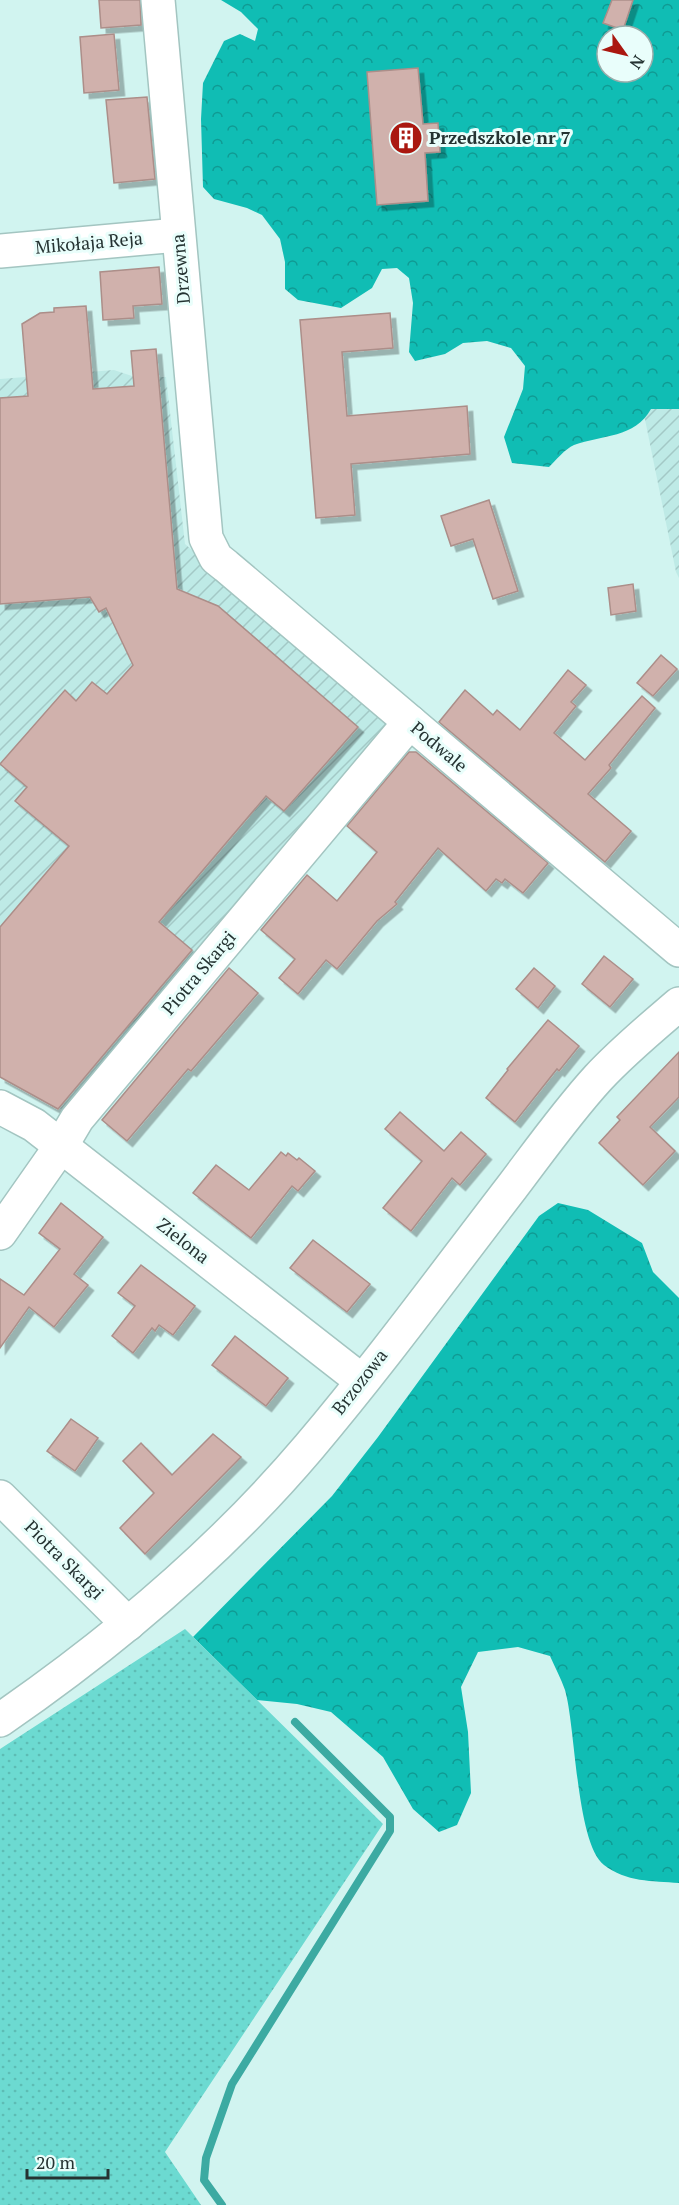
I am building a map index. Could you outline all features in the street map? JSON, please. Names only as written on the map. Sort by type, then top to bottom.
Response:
[{"type":"street","name":"Drzewna","points":[[158,0],[206,538]]},
{"type":"street","name":"Mikołaja Reja","points":[[0,251],[178,235]]},
{"type":"street","name":"Podwale","points":[[206,538],[216,558],[679,950]]},
{"type":"street","name":"Piotra Skargi","points":[[0,1233],[61,1146],[77,1119],[410,722]]},
{"type":"street","name":"Brzozowa","points":[[0,1720],[128,1624],[200,1560],[270,1490],[309,1447],[362,1381],[598,1078],[679,1004]]},
{"type":"street","name":"Zielona","points":[[0,1107],[33,1125],[61,1146],[362,1381]]},
{"type":"street","name":"Piotra Skargi","points":[[0,1497],[128,1624]]},
{"type":"shaded area","points":[[679,361],[679,578],[639,390]]},
{"type":"shaded area","points":[[114,370],[135,377],[166,377],[185,544],[392,724],[61,1109],[0,1077],[0,379]]},
{"type":"shaded area","points":[[185,1629],[383,1824],[165,2152],[201,2205],[0,2205],[0,1749]]},
{"type":"green space","points":[[221,0],[679,0],[679,409],[651,409],[636,425],[627,430],[574,445],[549,467],[512,463],[504,437],[523,389],[525,366],[511,348],[487,341],[463,343],[445,354],[415,361],[409,352],[413,303],[409,278],[397,268],[382,269],[372,288],[341,308],[298,300],[285,289],[285,262],[280,239],[262,215],[247,208],[214,199],[203,187],[201,119],[203,83],[224,41],[240,34],[255,41],[258,29],[241,12]]},
{"type":"green space","points":[[558,1203],[588,1210],[642,1243],[653,1272],[679,1298],[679,1883],[640,1880],[621,1875],[604,1865],[595,1853],[582,1810],[565,1690],[550,1656],[518,1647],[478,1652],[461,1687],[468,1732],[471,1793],[457,1825],[439,1832],[413,1809],[383,1757],[331,1712],[297,1704],[257,1700],[193,1637],[332,1496],[378,1437],[539,1216]]},
{"type":"building","points":[[99,0],[140,0],[141,25],[101,28]]},
{"type":"building","points":[[612,0],[633,0],[625,24],[603,23]]},
{"type":"building","points":[[114,34],[119,90],[84,93],[80,37]]},
{"type":"building","name":"Przedszkole nr 7","points":[[418,68],[423,124],[438,123],[440,152],[425,153],[428,201],[377,205],[367,72]]},
{"type":"building","points":[[147,97],[155,179],[114,183],[106,100]]},
{"type":"building","points":[[159,267],[162,304],[133,306],[134,318],[103,320],[100,272]]},
{"type":"building","points":[[86,306],[93,389],[134,386],[131,351],[156,349],[177,589],[218,606],[358,727],[284,811],[266,796],[159,922],[192,950],[58,1109],[0,1077],[0,927],[69,846],[15,801],[27,787],[0,764],[65,690],[76,701],[92,682],[107,694],[133,665],[106,608],[99,612],[90,597],[0,604],[0,398],[28,396],[22,324],[40,313],[54,312],[54,308]]},
{"type":"building","points":[[390,313],[393,348],[342,352],[347,416],[467,406],[470,454],[351,464],[355,515],[316,518],[300,320]]},
{"type":"building","points":[[489,500],[518,591],[493,599],[473,539],[451,546],[441,516]]},
{"type":"building","points":[[633,584],[636,611],[611,615],[608,588]]},
{"type":"building","points":[[661,655],[677,669],[653,696],[637,683]]},
{"type":"building","points":[[568,670],[586,685],[571,702],[576,706],[554,733],[585,760],[642,696],[655,708],[609,765],[611,768],[588,794],[631,831],[605,862],[439,722],[465,690],[493,715],[497,710],[520,730]]},
{"type":"building","points":[[409,752],[416,752],[548,863],[523,893],[505,879],[502,883],[496,879],[486,891],[438,848],[395,902],[397,904],[377,921],[337,969],[326,960],[298,994],[279,978],[295,959],[261,930],[307,875],[337,901],[377,852],[347,826]]},
{"type":"building","points":[[604,956],[633,979],[610,1007],[582,984]]},
{"type":"building","points":[[229,968],[258,993],[191,1071],[188,1069],[127,1141],[102,1120]]},
{"type":"building","points":[[534,968],[555,986],[538,1008],[516,989]]},
{"type":"building","points":[[548,1020],[579,1046],[559,1071],[557,1069],[515,1122],[486,1098]]},
{"type":"building","points":[[679,1052],[679,1097],[650,1127],[675,1151],[643,1185],[599,1143],[620,1120],[617,1117]]},
{"type":"building","points":[[400,1112],[444,1151],[461,1132],[486,1154],[460,1185],[452,1178],[411,1231],[383,1208],[422,1161],[385,1129]]},
{"type":"building","points":[[281,1152],[286,1156],[288,1153],[297,1160],[299,1158],[315,1171],[298,1191],[292,1186],[251,1238],[193,1193],[216,1165],[249,1190]]},
{"type":"building","points":[[61,1203],[103,1237],[74,1274],[88,1285],[54,1327],[29,1307],[0,1348],[0,1279],[24,1295],[60,1249],[39,1233]]},
{"type":"building","points":[[313,1240],[370,1284],[347,1312],[290,1268]]},
{"type":"building","points":[[141,1265],[195,1306],[173,1335],[159,1325],[155,1331],[152,1328],[133,1353],[112,1336],[135,1306],[118,1293]]},
{"type":"building","points":[[235,1336],[288,1378],[266,1406],[212,1365]]},
{"type":"building","points":[[71,1419],[98,1438],[75,1471],[47,1451]]},
{"type":"building","points":[[213,1434],[241,1457],[145,1554],[120,1528],[154,1493],[123,1461],[141,1443],[172,1475]]},
{"type":"waterway","points":[[222,2205],[204,2180],[206,2158],[232,2084],[390,1831],[390,1817],[295,1722]]},
{"type":"place","name":"Przedszkole nr 7","points":[[406,138]]}]
